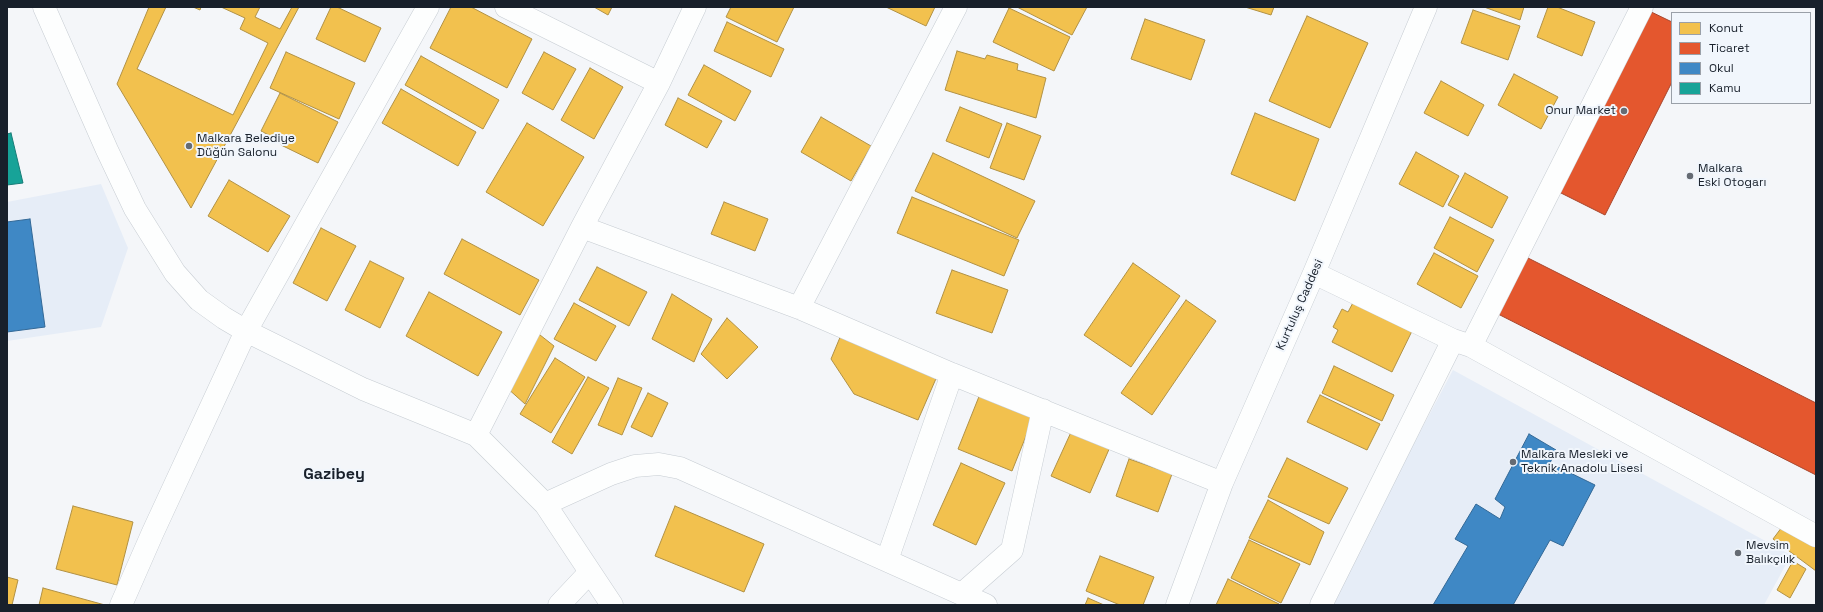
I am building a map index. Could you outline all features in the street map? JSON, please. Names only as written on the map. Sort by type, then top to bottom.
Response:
[{"type":"street","points":[[44,7],[107,150],[135,209],[175,273],[200,300],[224,318],[246,331],[362,389],[476,435],[545,504],[612,605]]},
{"type":"street","points":[[121,605],[246,331],[428,7]]},
{"type":"street","points":[[506,7],[659,83]]},
{"type":"street","points":[[476,435],[582,227],[659,83],[695,7]]},
{"type":"street","points":[[799,308],[956,7]]},
{"type":"street","name":"Kurtuluş Caddesi","points":[[1177,605],[1222,483],[1314,273],[1426,7]]},
{"type":"street","points":[[1321,605],[1642,7]]},
{"type":"street","points":[[582,227],[799,308],[952,374],[1222,483]]},
{"type":"street","points":[[1314,273],[1462,343],[1816,536]]},
{"type":"street","points":[[887,560],[952,374]]},
{"type":"street","points":[[962,594],[1012,550],[1043,410]]},
{"type":"street","points":[[545,504],[611,474],[635,466],[659,464],[680,468],[986,605]]},
{"type":"street","points":[[559,605],[590,572]]},
{"type":"shaded area","points":[[101,184],[128,248],[101,327],[7,341],[7,202]]},
{"type":"shaded area","name":"Malkara Mesleki ve Teknik Anadolu Lisesi","points":[[1453,370],[1791,555],[1764,605],[1328,605]]},
{"type":"building: Konut","name":"Malkara Belediye Düğün Salonu","points":[[149,7],[299,7],[191,208],[117,84]]},
{"type":"building: Konut","points":[[166,7],[193,7],[200,10],[201,7],[221,7],[245,18],[240,29],[268,43],[233,115],[137,69]]},
{"type":"building: Konut","points":[[260,7],[292,7],[280,29],[255,17]]},
{"type":"building: Konut","points":[[331,7],[337,7],[381,28],[365,62],[316,39]]},
{"type":"building: Konut","points":[[451,7],[471,7],[532,39],[507,88],[430,48]]},
{"type":"building: Konut","points":[[594,7],[612,7],[608,15]]},
{"type":"building: Konut","points":[[731,7],[794,7],[777,42],[726,17]]},
{"type":"building: Konut","points":[[886,7],[935,7],[926,26]]},
{"type":"building: Konut","points":[[1017,7],[1087,7],[1072,35]]},
{"type":"building: Konut","points":[[1245,7],[1274,7],[1271,15]]},
{"type":"building: Konut","points":[[1484,7],[1524,7],[1520,20]]},
{"type":"building: Konut","points":[[1548,7],[1557,7],[1595,22],[1582,56],[1537,37]]},
{"type":"building: Konut","points":[[1009,8],[1070,37],[1054,71],[993,42]]},
{"type":"building: Konut","points":[[1473,10],[1520,26],[1508,60],[1461,43]]},
{"type":"building: Konut","points":[[1307,16],[1368,43],[1330,128],[1269,101]]},
{"type":"building: Konut","points":[[1145,19],[1205,40],[1191,80],[1131,59]]},
{"type":"building: Konut","points":[[727,22],[784,49],[771,77],[714,51]]},
{"type":"building: Konut","points":[[957,51],[985,59],[987,55],[1018,64],[1017,70],[1046,78],[1036,118],[945,90]]},
{"type":"building: Konut","points":[[286,52],[355,83],[339,119],[270,88]]},
{"type":"building: Konut","points":[[544,52],[576,69],[553,110],[522,93]]},
{"type":"building: Konut","points":[[421,56],[499,100],[483,129],[405,85]]},
{"type":"building: Konut","points":[[704,65],[751,91],[735,121],[688,95]]},
{"type":"building: Konut","points":[[590,68],[623,87],[594,139],[561,120]]},
{"type":"building: Konut","points":[[1514,74],[1558,97],[1541,129],[1498,105]]},
{"type":"building: Konut","points":[[1441,81],[1484,105],[1468,136],[1424,113]]},
{"type":"building: Konut","points":[[401,89],[476,132],[458,166],[382,123]]},
{"type":"building: Konut","points":[[280,93],[338,122],[318,163],[281,145],[282,142],[261,131]]},
{"type":"building: Konut","points":[[678,98],[722,121],[707,148],[665,125]]},
{"type":"building: Konut","points":[[960,107],[1002,124],[989,158],[946,141]]},
{"type":"building: Konut","points":[[1255,113],[1319,139],[1295,201],[1231,174]]},
{"type":"building: Konut","points":[[821,117],[871,146],[851,181],[801,152]]},
{"type":"building: Konut","points":[[527,123],[584,157],[543,226],[486,192]]},
{"type":"building: Konut","points":[[1007,123],[1041,136],[1024,180],[990,168]]},
{"type":"building: Konut","points":[[1416,152],[1459,176],[1443,207],[1399,184]]},
{"type":"building: Konut","points":[[933,153],[1035,201],[1017,238],[915,191]]},
{"type":"building: Konut","points":[[1465,173],[1508,197],[1492,228],[1448,205]]},
{"type":"building: Konut","points":[[229,180],[290,216],[268,252],[208,216]]},
{"type":"building: Konut","points":[[912,197],[1019,240],[1004,276],[897,233]]},
{"type":"building: Konut","points":[[724,202],[768,219],[755,251],[711,234]]},
{"type":"building: Konut","points":[[1450,217],[1494,240],[1477,272],[1434,248]]},
{"type":"building: Konut","points":[[321,228],[356,246],[327,301],[293,283]]},
{"type":"building: Konut","points":[[462,239],[539,280],[520,315],[444,274]]},
{"type":"building: Konut","points":[[1434,253],[1478,276],[1461,308],[1417,284]]},
{"type":"building: Konut","points":[[370,261],[404,278],[380,328],[345,310]]},
{"type":"building: Konut","points":[[1133,263],[1180,296],[1131,367],[1084,335]]},
{"type":"building: Konut","points":[[597,267],[647,292],[629,326],[579,300]]},
{"type":"building: Konut","points":[[952,270],[1008,290],[992,333],[936,313]]},
{"type":"building: Konut","points":[[429,292],[502,332],[478,376],[406,336]]},
{"type":"building: Konut","points":[[672,294],[712,319],[694,362],[652,339]]},
{"type":"building: Konut","points":[[1355,299],[1413,329],[1392,372],[1332,342],[1338,330],[1333,327],[1342,309],[1348,312]]},
{"type":"building: Konut","points":[[1186,300],[1216,321],[1152,415],[1121,393]]},
{"type":"building: Konut","points":[[574,303],[616,326],[596,361],[554,339]]},
{"type":"building: Konut","points":[[727,318],[758,347],[727,379],[701,354]]},
{"type":"building: Konut","points":[[535,331],[554,346],[525,404],[506,387]]},
{"type":"building: Konut","points":[[841,335],[938,374],[918,420],[854,394],[831,359]]},
{"type":"building: Konut","points":[[555,358],[585,377],[551,433],[520,414]]},
{"type":"building: Konut","points":[[1334,366],[1394,395],[1382,421],[1322,393]]},
{"type":"building: Konut","points":[[588,377],[609,388],[572,454],[552,442]]},
{"type":"building: Konut","points":[[618,378],[642,388],[622,435],[598,425]]},
{"type":"building: Konut","points":[[648,393],[668,403],[652,437],[631,427]]},
{"type":"building: Konut","points":[[980,394],[1034,416],[1012,471],[958,449]]},
{"type":"building: Konut","points":[[1320,395],[1380,424],[1367,450],[1307,422]]},
{"type":"building: Konut","points":[[1072,430],[1110,447],[1090,493],[1051,476]]},
{"type":"building: Konut","points":[[1287,458],[1348,488],[1329,524],[1268,497]]},
{"type":"building: Konut","points":[[1129,459],[1172,474],[1158,512],[1116,496]]},
{"type":"building: Konut","points":[[961,463],[1005,483],[976,545],[933,525]]},
{"type":"building: Konut","points":[[1268,500],[1324,532],[1310,565],[1249,538]]},
{"type":"building: Konut","points":[[73,506],[133,522],[117,585],[56,569]]},
{"type":"building: Konut","points":[[675,506],[764,544],[744,592],[655,556]]},
{"type":"building: Konut","points":[[1785,523],[1816,547],[1816,571],[1773,539]]},
{"type":"building: Konut","points":[[1249,540],[1300,564],[1281,603],[1231,578]]},
{"type":"building: Konut","points":[[1100,556],[1154,577],[1143,605],[1120,605],[1086,591]]},
{"type":"building: Konut","points":[[1793,561],[1806,569],[1790,598],[1777,590]]},
{"type":"building: Konut","points":[[7,577],[18,580],[12,605],[7,605]]},
{"type":"building: Konut","points":[[1228,579],[1279,604],[1216,605]]},
{"type":"building: Konut","points":[[43,588],[105,605],[39,605]]},
{"type":"building: Konut","points":[[1088,598],[1104,605],[1085,605]]},
{"type":"building: Ticaret","points":[[1643,8],[1671,22],[1671,84],[1605,215],[1553,189]]},
{"type":"building: Ticaret","points":[[1526,257],[1816,403],[1816,475],[1498,314]]},
{"type":"building: Okul","points":[[30,219],[45,327],[7,332],[7,222]]},
{"type":"building: Okul","points":[[1529,434],[1556,450],[1550,463],[1595,485],[1563,546],[1550,540],[1513,605],[1433,605],[1468,546],[1455,539],[1476,504],[1500,519],[1505,507],[1495,499]]},
{"type":"building: Kamu","points":[[11,133],[23,183],[7,185],[7,134]]},
{"type":"place","name":"Onur Market","points":[[1624,111]]},
{"type":"place","name":"Malkara Belediye Düğün Salonu","points":[[189,146]]},
{"type":"place","name":"Malkara Eski Otogarı","points":[[1690,176]]},
{"type":"place","name":"Malkara Mesleki ve Teknik Anadolu Lisesi","points":[[1513,462]]},
{"type":"place","name":"Mevsim Balıkçılık","points":[[1738,553]]},
{"type":"district","name":"Gazibey","points":[[334,475]]}]
